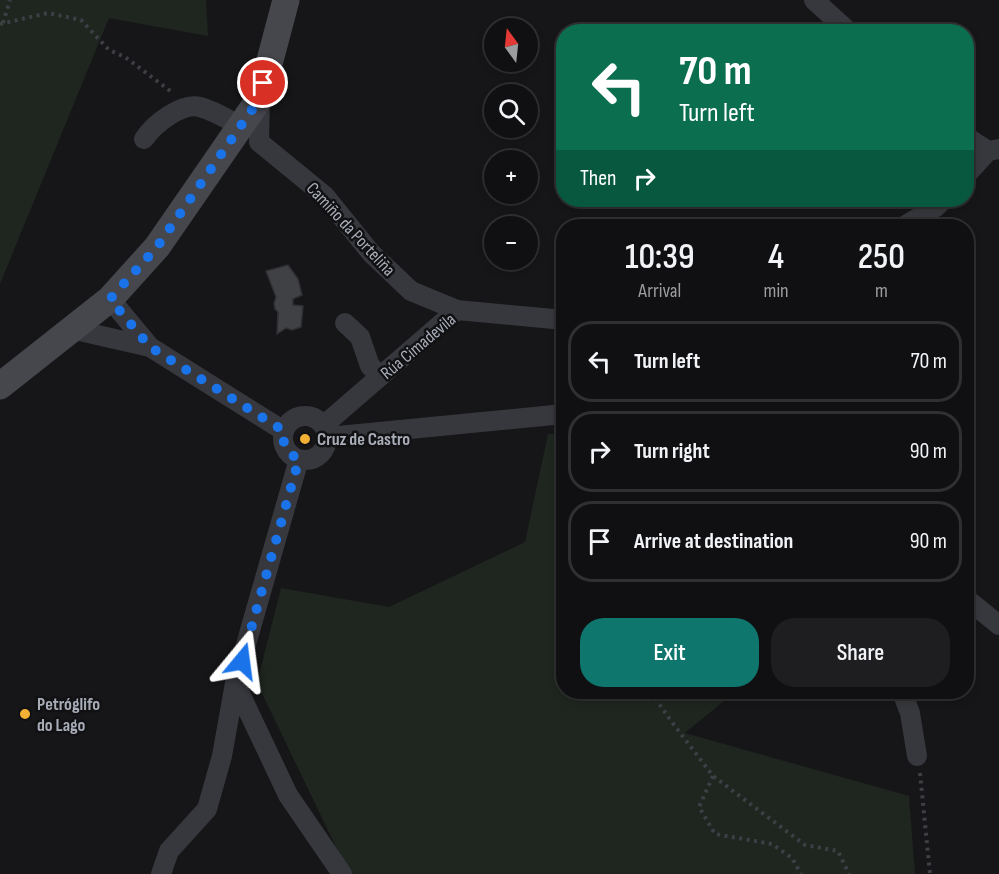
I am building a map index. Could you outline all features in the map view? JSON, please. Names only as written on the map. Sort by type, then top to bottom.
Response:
[{"type":"street","points":[[0,386],[110,299],[157,247],[260,98],[285,0]]},
{"type":"street","points":[[814,0],[840,24]]},
{"type":"street","name":"Camiño da Porteliña","points":[[260,98],[259,142],[325,196],[371,252],[411,291],[457,310]]},
{"type":"street","points":[[144,139],[151,128],[171,113],[197,106],[217,113],[240,126]]},
{"type":"street","points":[[974,141],[994,150],[974,168]]},
{"type":"street","points":[[916,219],[936,207]]},
{"type":"street","points":[[110,299],[150,347],[284,431]]},
{"type":"street","name":"Rúa Cimadevila","points":[[326,431],[381,376],[457,310],[556,319]]},
{"type":"street","points":[[345,323],[360,337],[370,366],[381,376]]},
{"type":"street","points":[[71,329],[150,347]]},
{"type":"street","points":[[326,431],[424,429],[556,414]]},
{"type":"street","points":[[306,416],[319,420],[326,431],[327,445],[319,456],[306,460],[287,452],[283,438],[284,431],[292,420],[306,416]]},
{"type":"street","points":[[161,874],[169,851],[207,809],[222,756],[236,683],[299,459]]},
{"type":"street","points":[[974,605],[999,626]]},
{"type":"street","points":[[236,683],[288,795],[342,874]]},
{"type":"street","points":[[905,699],[910,713],[917,756]]},
{"type":"path","points":[[2,24],[10,0]]},
{"type":"path","points":[[2,24],[48,13],[81,20],[109,50],[125,57],[166,89],[197,106]]},
{"type":"path","points":[[656,699],[713,776],[805,845],[838,850],[849,874]]},
{"type":"path","points":[[917,756],[921,775],[930,874]]},
{"type":"path","points":[[713,776],[699,807],[715,834],[772,844],[792,858],[801,874]]},
{"type":"shaded area","points":[[0,0],[206,0],[208,36],[109,18],[0,284]]},
{"type":"shaded area","points":[[548,434],[556,434],[556,699],[726,699],[685,733],[909,796],[915,874],[349,874],[257,683],[281,588],[389,607],[525,542]]},
{"type":"building","points":[[288,265],[298,279],[302,295],[293,299],[293,305],[303,306],[301,327],[292,330],[286,328],[277,334],[278,312],[274,303],[276,297],[266,271]]},
{"type":"place","name":"Cruz de Castro","points":[[305,439]]},
{"type":"place","name":"Petróglifo do Lago","points":[[25,714]]},
{"type":"route","points":[[242,661],[299,459],[287,452],[284,445],[284,431],[150,347],[110,299],[157,247],[260,98],[263,83]]}]
